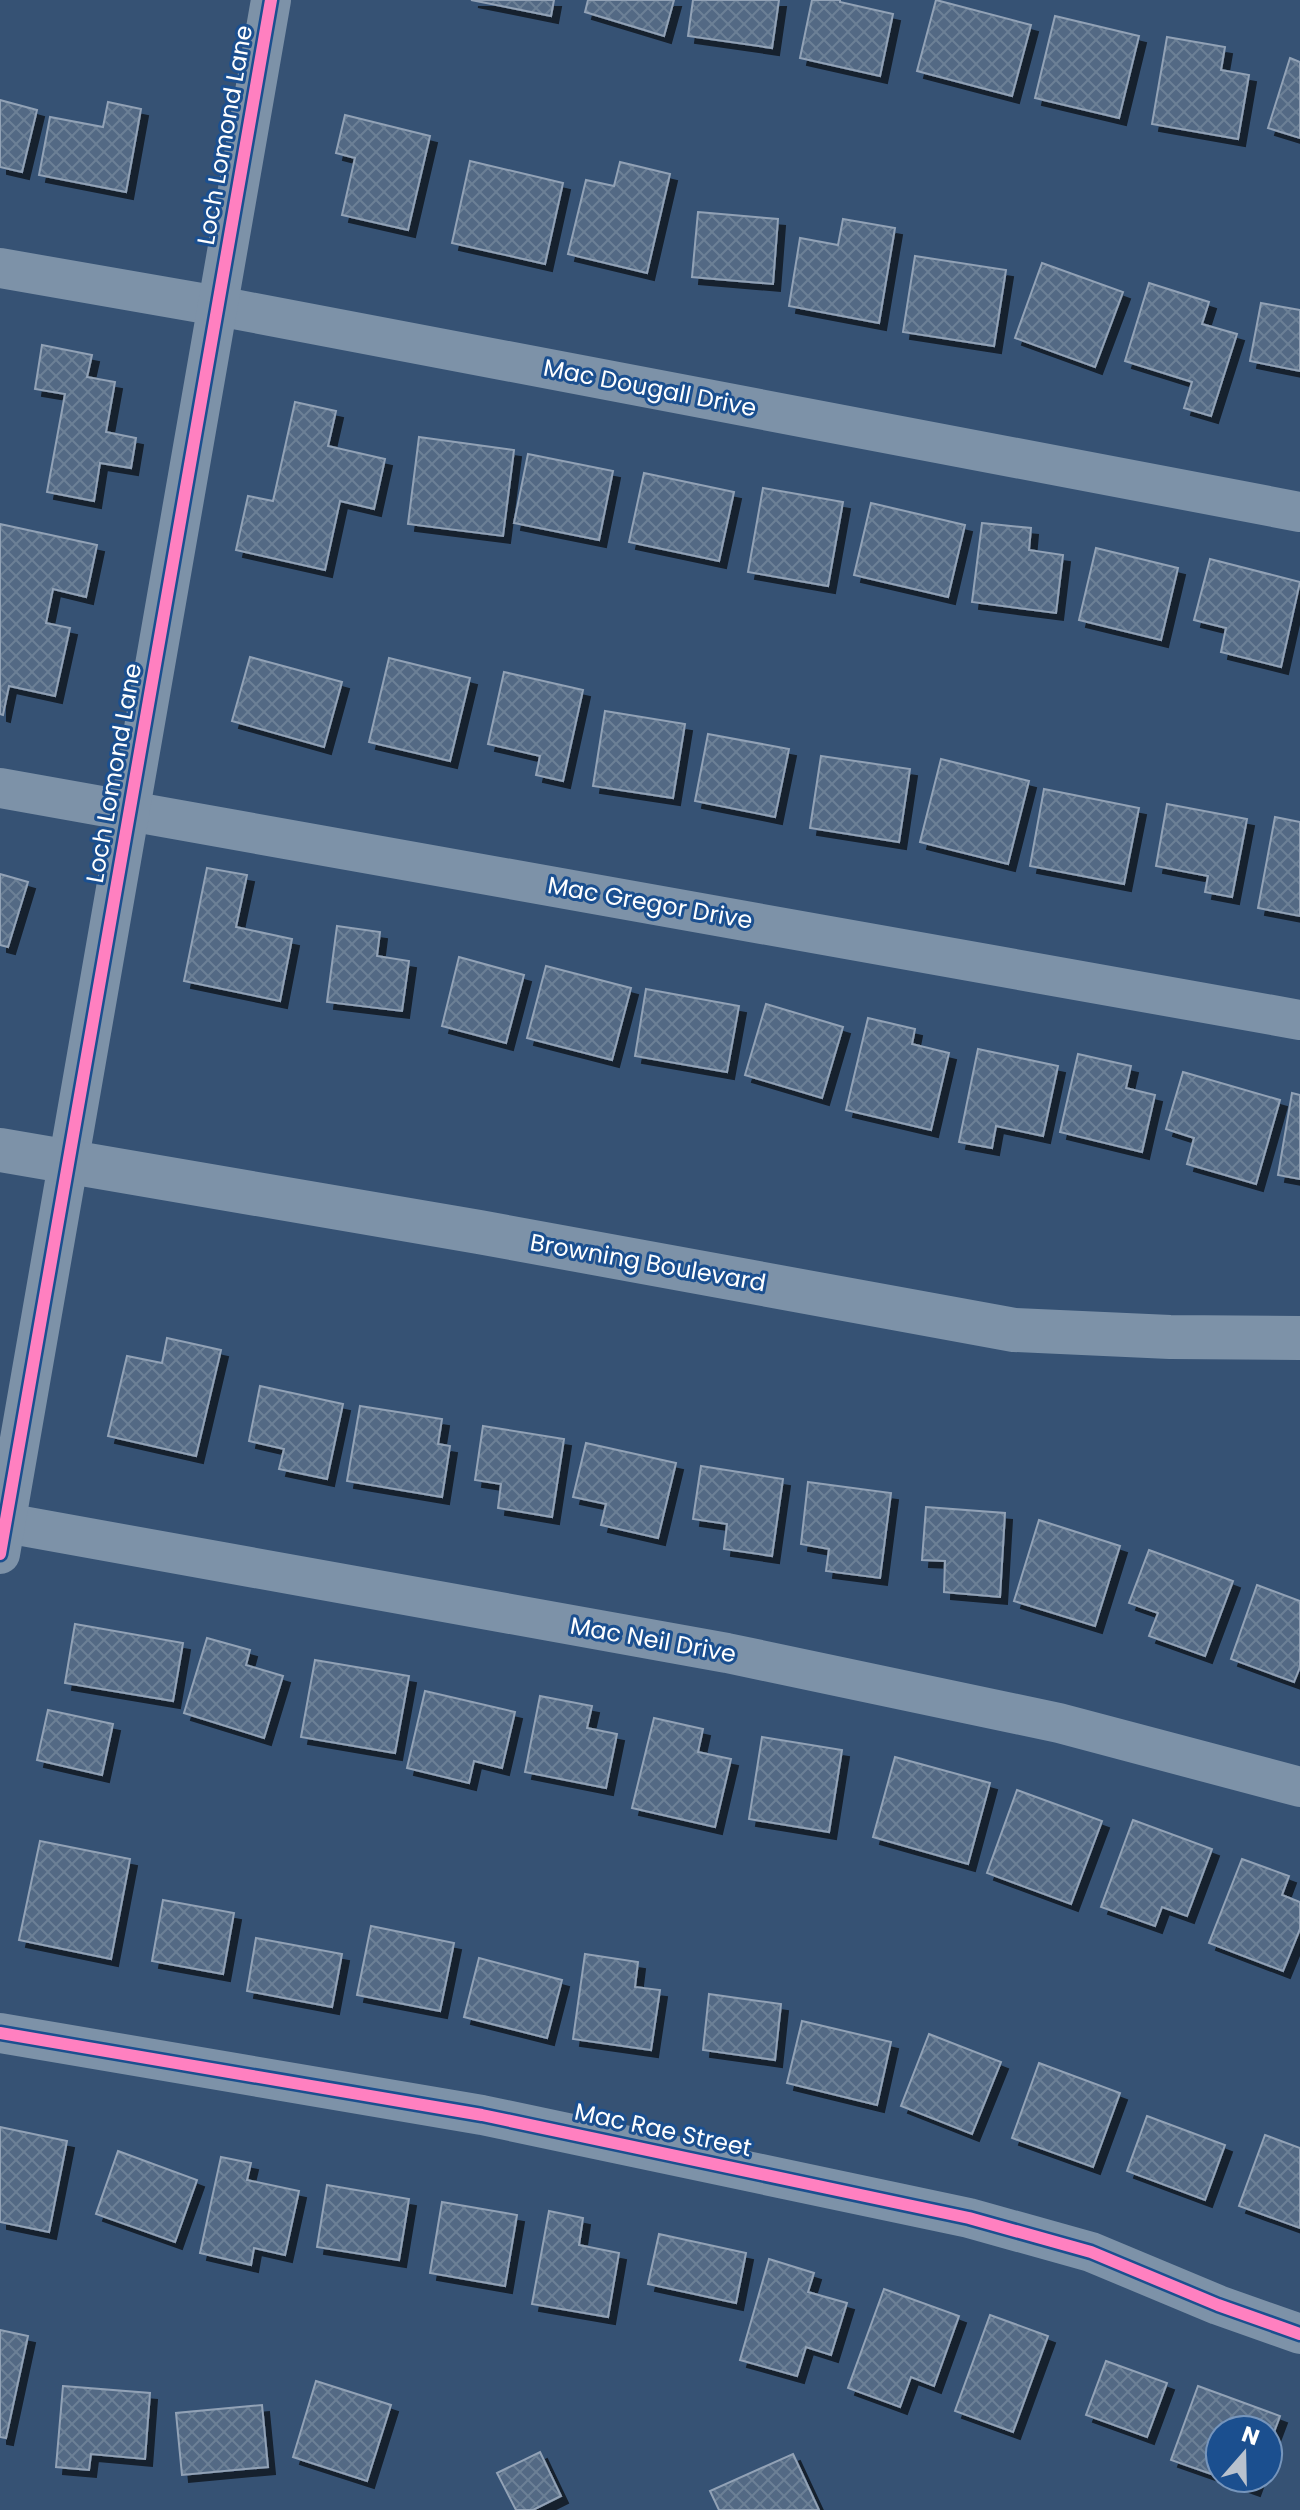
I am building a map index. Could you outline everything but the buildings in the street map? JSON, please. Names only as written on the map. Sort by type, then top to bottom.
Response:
[{"type":"street","name":"Loch Lomond Lane","points":[[2,1533],[271,0]]},
{"type":"street","name":"Mac Dougall Drive","points":[[0,268],[218,306],[1300,512]]},
{"type":"street","name":"Mac Gregor Drive","points":[[0,788],[1300,1020]]},
{"type":"street","name":"Browning Boulevard","points":[[0,1150],[479,1232],[1014,1330],[1170,1337],[1300,1338]]},
{"type":"street","name":"Mac Neil Drive","points":[[2,1533],[742,1656],[1059,1723],[1300,1787]]},
{"type":"street","name":"Mac Rae Street","points":[[0,2033],[482,2115],[969,2218],[1091,2252],[1218,2305],[1300,2334]]},
{"type":"cycle path","points":[[0,1554],[271,0]]},
{"type":"cycle path","points":[[0,2033],[482,2115],[969,2218],[1091,2252],[1218,2305],[1300,2334]]}]
